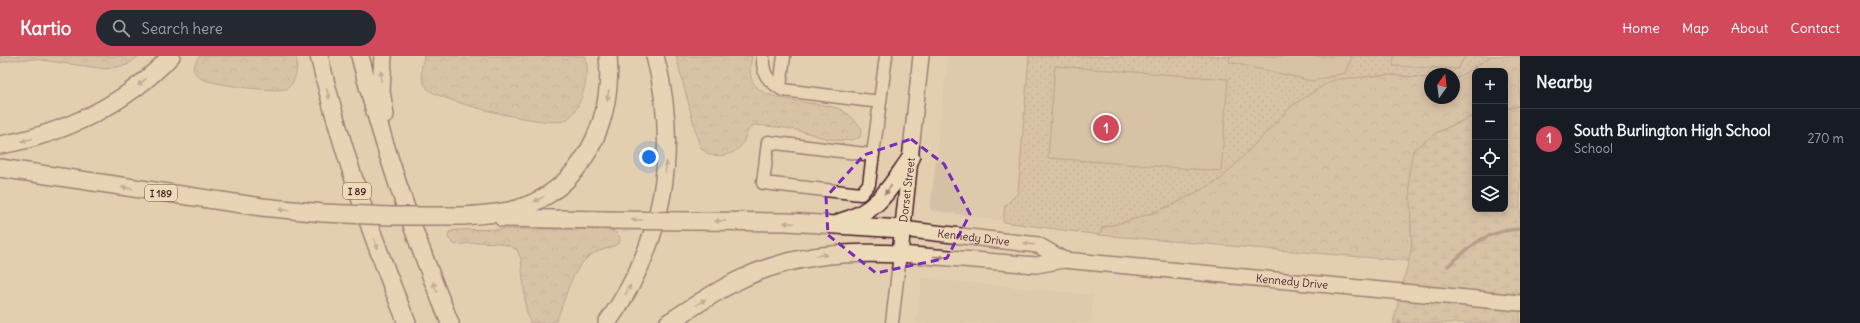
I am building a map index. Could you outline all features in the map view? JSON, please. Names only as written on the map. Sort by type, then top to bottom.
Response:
[{"type":"highway","points":[[0,145],[40,136],[85,118],[128,93],[171,56]]},
{"type":"highway","name":"I 89","points":[[318,56],[334,117],[357,190],[382,262],[407,323]]},
{"type":"highway","points":[[360,56],[380,131],[406,211],[450,323]]},
{"type":"highway","points":[[383,56],[381,77],[383,105],[406,211]]},
{"type":"highway","points":[[462,216],[504,212],[526,206],[555,189],[571,174],[590,148],[603,119],[609,89],[608,56]]},
{"type":"highway","points":[[606,323],[626,294],[640,266],[651,236],[662,196],[667,155],[667,125],[662,82],[655,56]]},
{"type":"highway","points":[[827,224],[848,220],[868,211],[879,202],[911,158]]},
{"type":"highway","name":"I 189","points":[[0,168],[255,206],[323,213],[391,216],[462,216]]},
{"type":"highway","points":[[462,216],[827,224],[902,229]]},
{"type":"highway","points":[[668,323],[709,296],[738,280],[784,263],[803,258],[833,254],[876,252],[900,254]]},
{"type":"main road","name":"Dorset Street","points":[[900,254],[921,56]]},
{"type":"main road","name":"Kennedy Drive","points":[[902,229],[1038,246],[1064,260]]},
{"type":"main road","name":"Kennedy Drive","points":[[900,254],[1036,265],[1064,260],[1520,303]]},
{"type":"street","points":[[763,56],[763,68],[771,83],[783,90],[880,102]]},
{"type":"street","points":[[780,88],[784,56]]},
{"type":"street","points":[[873,155],[768,142],[763,183],[861,194],[869,184],[873,155],[886,56]]},
{"type":"street","name":"Dorset Street","points":[[892,323],[900,254]]},
{"type":"highlighted area","points":[[911,139],[944,164],[970,214],[947,258],[876,273],[828,235],[826,197],[864,155]]},
{"type":"shaded area","points":[[948,56],[1492,56],[1460,76],[1460,68],[1424,68],[1424,78],[1388,75],[1102,228],[1100,235],[930,210]]},
{"type":"shaded area","points":[[922,278],[1093,295],[1091,323],[916,323]]},
{"type":"green space","points":[[0,56],[139,56],[127,65],[106,69],[34,59],[12,60],[0,63]]},
{"type":"green space","points":[[199,56],[296,56],[296,73],[291,85],[282,90],[232,86],[208,81],[197,76],[193,68]]},
{"type":"green space","points":[[424,56],[586,56],[587,72],[581,100],[571,116],[566,120],[556,122],[540,121],[471,106],[435,93],[424,84],[422,68]]},
{"type":"green space","points":[[676,56],[752,56],[750,75],[755,86],[764,92],[788,100],[837,108],[845,112],[857,122],[862,129],[860,137],[844,141],[835,140],[791,129],[754,125],[751,127],[736,151],[722,156],[712,155],[703,150],[699,144]]},
{"type":"green space","points":[[1029,56],[1492,56],[1460,77],[1460,68],[1424,68],[1424,78],[1388,75],[1250,150],[1221,179],[1173,205],[1138,218],[1102,228],[1100,235],[1003,222],[1005,206],[1018,193]]},
{"type":"green space","points":[[1230,56],[1352,56],[1345,73],[1312,81],[1229,62]]},
{"type":"green space","points":[[1394,56],[1465,56],[1459,68],[1393,66]]},
{"type":"green space","points":[[1492,56],[1520,56],[1520,106],[1508,108],[1508,68],[1473,68]]},
{"type":"green space","points":[[1055,66],[1228,79],[1221,171],[1048,158]]},
{"type":"green space","points":[[1472,69],[1472,116],[1436,133],[1409,173],[1412,247],[1409,261],[1100,235],[1102,228],[1138,218],[1173,205],[1221,179],[1293,105],[1329,82],[1339,79],[1388,75],[1424,78],[1424,104],[1460,104],[1460,76]]},
{"type":"green space","points":[[1520,106],[1520,323],[1393,323],[1412,247],[1409,173],[1413,150],[1436,133],[1472,116],[1472,212],[1508,212],[1508,108]]},
{"type":"green space","points":[[603,229],[614,231],[620,237],[619,243],[588,257],[581,264],[568,288],[555,323],[530,323],[526,309],[521,259],[517,250],[510,246],[498,243],[479,242],[455,245],[448,238],[449,232],[456,230]]},
{"type":"waterway","points":[[1448,266],[1480,240],[1497,233],[1520,229]]},
{"type":"place","name":"South Burlington High School","points":[[1106,128]]}]
